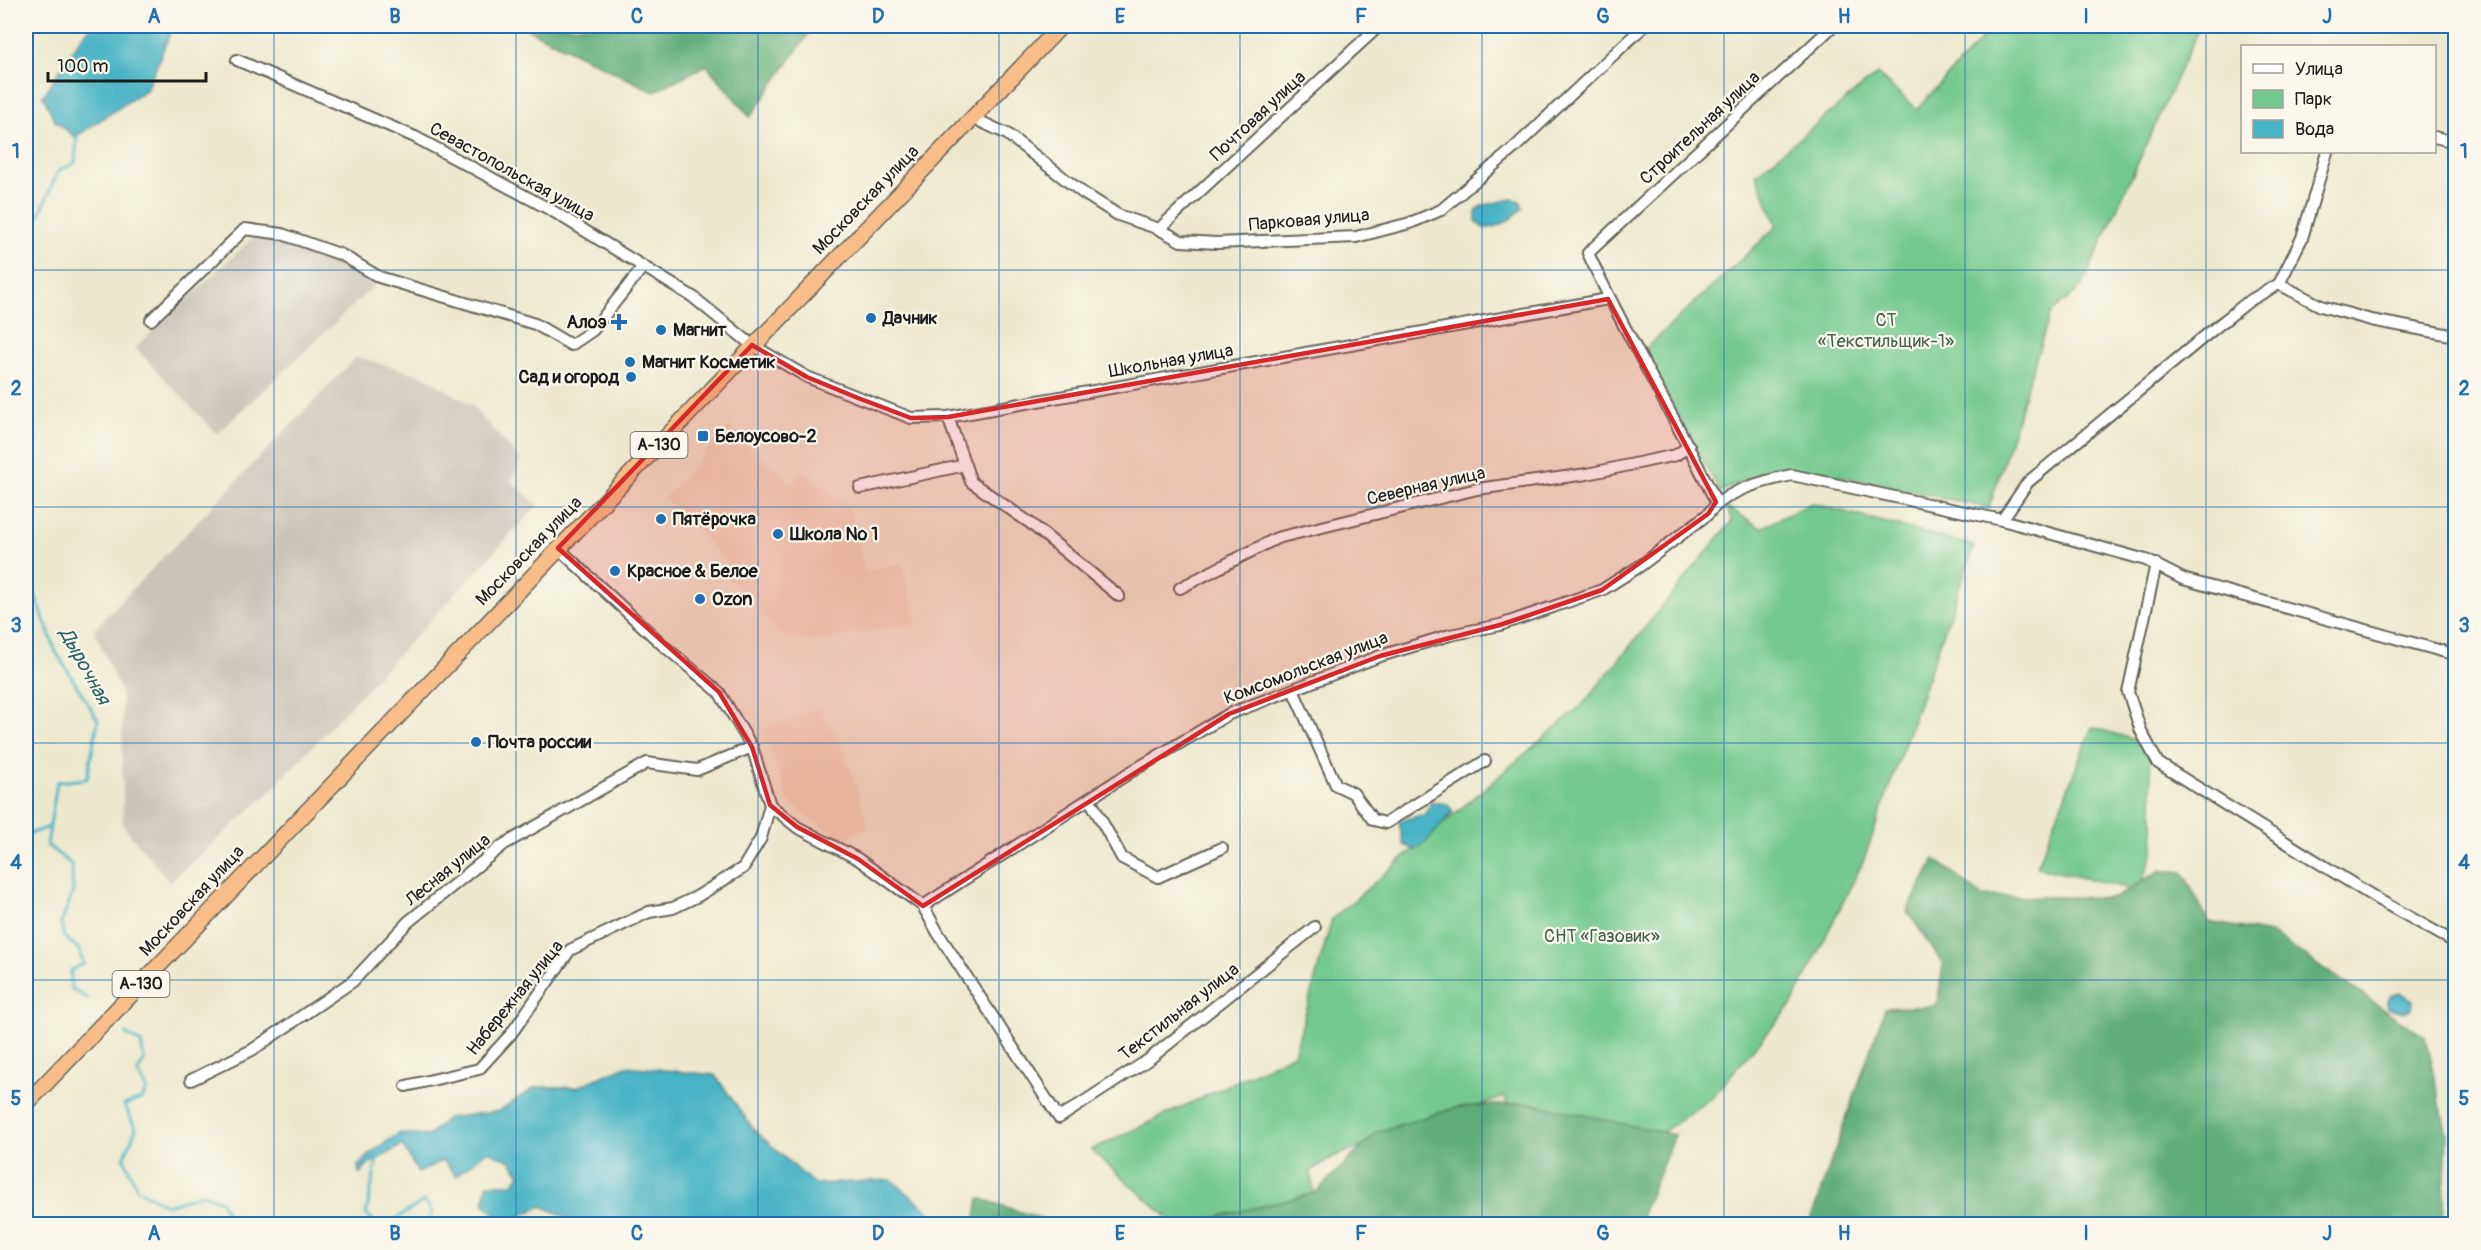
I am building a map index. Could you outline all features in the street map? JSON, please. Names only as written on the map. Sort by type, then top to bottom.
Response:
[{"type":"highway","name":"Московская улица","points":[[26,1104],[752,345],[1061,26]]},
{"type":"street","name":"Почтовая улица","points":[[1159,229],[1379,26]]},
{"type":"street","name":"Парковая улица","points":[[973,118],[1007,134],[1083,193],[1118,215],[1159,229],[1181,241],[1217,243],[1356,237],[1410,223],[1441,210],[1513,149],[1644,26]]},
{"type":"street","name":"Строительная улица","points":[[1608,299],[1587,254],[1833,26]]},
{"type":"street","name":"Севастопольская улица","points":[[237,60],[415,136],[551,210],[693,297],[752,345]]},
{"type":"street","points":[[2436,137],[2456,142]]},
{"type":"street","points":[[2002,520],[2028,482],[2249,301],[2279,284],[2302,238],[2327,153]]},
{"type":"street","points":[[151,320],[245,229],[282,234],[342,255],[379,277],[535,324],[571,345],[593,330],[643,267]]},
{"type":"street","points":[[2279,284],[2320,306],[2371,320],[2456,336]]},
{"type":"street","points":[[1608,299],[1689,446],[1716,502],[1762,481],[1792,475],[2002,520],[2156,564],[2183,579],[2456,655]]},
{"type":"street","name":"Школьная улица","points":[[752,345],[807,377],[911,418],[948,417],[1608,299]]},
{"type":"street","points":[[948,417],[971,482],[1030,523],[1119,596]]},
{"type":"street","name":"Северная улица","points":[[1180,588],[1277,538],[1478,489],[1587,474],[1676,455],[1689,446]]},
{"type":"street","points":[[860,488],[965,465]]},
{"type":"street","name":"Комсомольская улица","points":[[923,906],[1129,773],[1229,714],[1380,656],[1450,635],[1500,625],[1602,590],[1640,566],[1708,514],[1716,502]]},
{"type":"street","points":[[558,548],[664,646],[719,692],[752,747],[770,805],[796,827],[858,859],[923,906]]},
{"type":"street","points":[[2156,564],[2128,692],[2141,731],[2158,763],[2379,900],[2456,943]]},
{"type":"street","points":[[1293,690],[1336,785],[1353,792],[1373,820],[1386,823],[1485,761]]},
{"type":"street","name":"Лесная улица","points":[[191,1080],[252,1050],[353,981],[408,922],[503,845],[647,763],[697,770],[752,747]]},
{"type":"street","points":[[1090,800],[1122,858],[1158,877],[1222,848]]},
{"type":"street","name":"Набережная улица","points":[[406,1086],[479,1070],[511,1034],[570,950],[649,912],[673,908],[698,896],[743,868],[761,838],[770,805]]},
{"type":"street","name":"Текстильная улица","points":[[923,906],[944,944],[1059,1118],[1148,1060],[1315,927]]},
{"type":"highlighted area","points":[[1608,299],[1716,502],[1708,514],[1602,590],[1500,625],[1380,656],[1229,714],[923,906],[858,859],[797,827],[770,805],[752,747],[719,692],[558,548],[752,345],[807,377],[911,418],[948,417]]},
{"type":"shaded area","points":[[260,231],[378,282],[217,434],[135,348]]},
{"type":"shaded area","points":[[356,357],[424,376],[470,404],[521,460],[511,481],[538,505],[269,793],[170,882],[123,826],[122,696],[94,629]]},
{"type":"shaded area","name":"Школа № 1","points":[[729,426],[791,484],[804,471],[850,509],[865,571],[902,563],[917,623],[811,642],[779,634],[725,574],[726,560],[664,498]]},
{"type":"shaded area","points":[[818,708],[836,735],[850,767],[869,827],[843,839],[814,822],[788,801],[763,729]]},
{"type":"green space","points":[[521,26],[814,26],[750,117],[706,65],[654,92]]},
{"type":"green space","name":"СТ «Текстильщик-1»","points":[[1993,26],[2200,26],[2082,286],[2050,314],[1989,508],[1811,470],[1766,470],[1720,492],[1643,351],[1777,226],[1756,174],[1877,74],[1917,109]]},
{"type":"green space","name":"СНТ «Газовик»","points":[[1811,503],[1974,546],[1863,862],[1792,1004],[1711,1098],[1653,1139],[1518,1123],[1504,1097],[1333,1157],[1310,1171],[1315,1197],[1201,1224],[1175,1224],[1091,1150],[1294,1054],[1332,919],[1582,705],[1732,521],[1727,507],[1761,528]]},
{"type":"green space","points":[[2092,727],[2146,743],[2151,768],[2154,850],[2139,891],[2037,867]]},
{"type":"green space","points":[[1935,859],[1982,896],[2115,898],[2161,870],[2183,872],[2209,922],[2271,933],[2425,1037],[2447,1134],[2443,1224],[1809,1224],[1885,1008],[1937,1006],[1943,964],[1907,911]]},
{"type":"green space","points":[[1530,1103],[1675,1135],[1638,1224],[1188,1224],[1315,1193],[1377,1132],[1458,1107]]},
{"type":"green space","points":[[979,1198],[1057,1224],[975,1224]]},
{"type":"water","points":[[92,26],[173,26],[147,89],[75,137],[55,121],[43,96],[82,36]]},
{"type":"water","points":[[1512,199],[1520,201],[1523,208],[1505,222],[1495,227],[1483,228],[1476,221],[1476,212],[1481,206]]},
{"type":"water","points":[[1431,802],[1448,804],[1453,812],[1426,842],[1415,850],[1404,845],[1399,823],[1402,820],[1426,814]]},
{"type":"water","points":[[2400,993],[2413,1000],[2412,1009],[2404,1012],[2388,1008],[2387,1002],[2391,995]]},
{"type":"water","points":[[626,1066],[715,1075],[754,1130],[814,1184],[892,1180],[944,1224],[722,1224],[674,1214],[629,1224],[581,1224],[542,1206],[505,1223],[484,1204],[487,1184],[513,1184],[520,1175],[511,1161],[487,1151],[456,1176],[443,1160],[418,1173],[402,1145],[366,1166],[360,1174],[358,1166],[377,1148],[400,1133],[428,1136],[448,1118],[499,1111],[536,1087],[577,1087]]},
{"type":"waterway","name":"Дырочная","points":[[26,247],[58,171],[75,163],[77,135]]},
{"type":"waterway","name":"Дырочная","points":[[26,570],[56,652],[98,720],[87,779],[57,782],[47,845],[72,865],[73,892],[61,923],[64,937],[78,948],[84,964],[71,970],[71,988],[88,999]]},
{"type":"waterway","points":[[26,835],[49,827]]},
{"type":"waterway","name":"Дырочная","points":[[126,1034],[141,1043],[144,1060],[138,1072],[147,1090],[142,1099],[124,1105],[136,1129],[124,1158],[137,1189],[166,1205],[203,1194],[221,1201],[232,1224]]},
{"type":"waterway","name":"Дырочная","points":[[377,1160],[366,1214],[377,1224]]},
{"type":"waterway","name":"Дырочная","points":[[388,1224],[424,1201],[432,1211],[428,1224]]},
{"type":"place","name":"Дачник","points":[[871,318]]},
{"type":"place","name":"Алоэ","points":[[619,322]]},
{"type":"place","name":"Магнит","points":[[661,330]]},
{"type":"place","name":"Магнит Косметик","points":[[630,362]]},
{"type":"place","name":"Сад и огород","points":[[631,377]]},
{"type":"place","name":"Белоусово-2","points":[[703,436]]},
{"type":"place","name":"Пятёрочка","points":[[661,519]]},
{"type":"place","name":"Школа № 1","points":[[778,534]]},
{"type":"place","name":"Красное & Белое","points":[[615,571]]},
{"type":"place","name":"Ozon","points":[[700,599]]},
{"type":"place","name":"Почта россии","points":[[476,742]]}]
